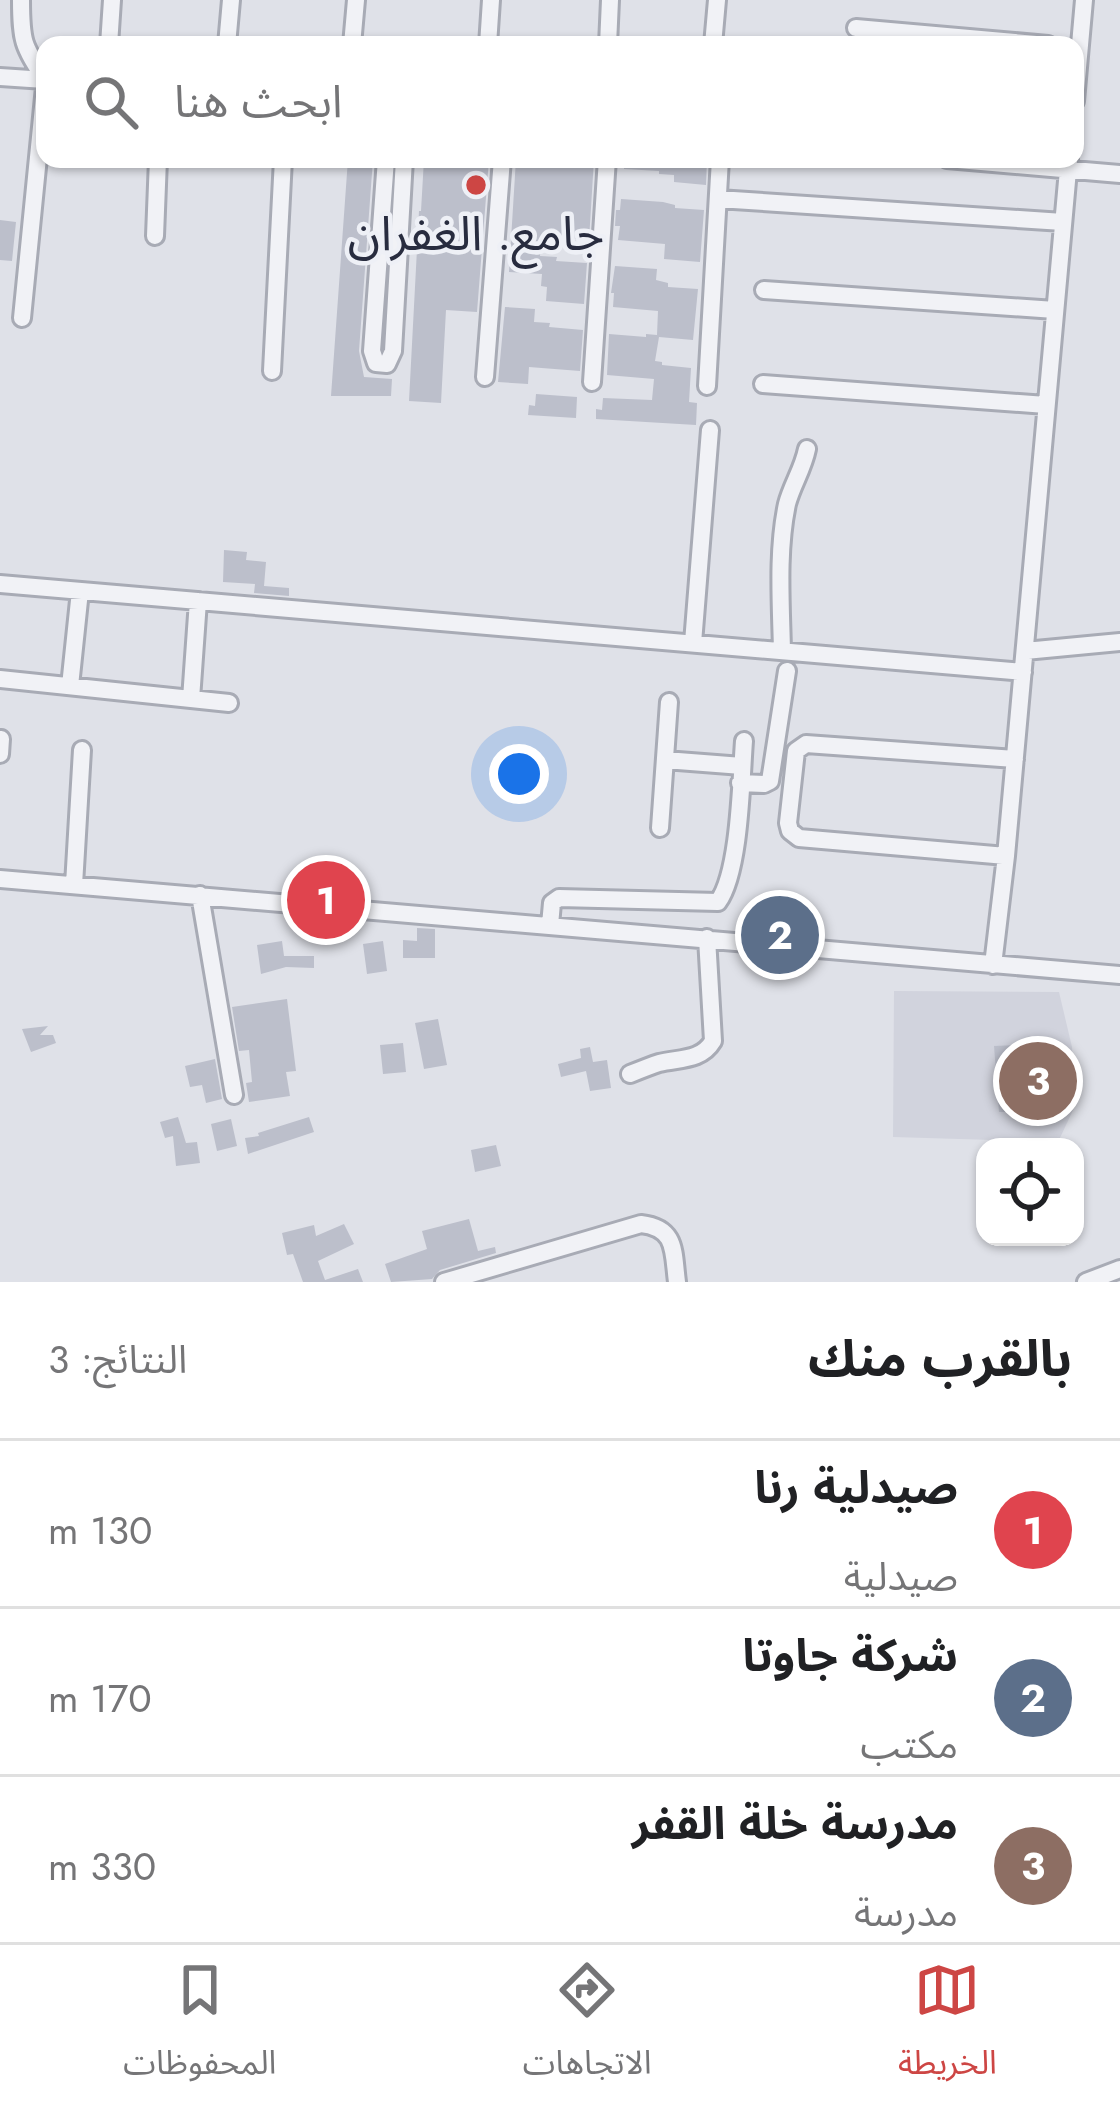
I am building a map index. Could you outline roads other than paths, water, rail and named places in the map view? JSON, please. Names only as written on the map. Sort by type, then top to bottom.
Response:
[{"type":"street","points":[[21,0],[21,38],[36,68]]},
{"type":"street","points":[[110,36],[112,0]]},
{"type":"street","points":[[228,36],[231,0]]},
{"type":"street","points":[[353,36],[356,0]]},
{"type":"street","points":[[489,36],[491,0]]},
{"type":"street","points":[[608,36],[610,0]]},
{"type":"street","points":[[714,36],[717,0]]},
{"type":"street","points":[[1080,36],[1084,0]]},
{"type":"street","points":[[856,28],[932,36]]},
{"type":"street","points":[[0,76],[36,81]]},
{"type":"street","points":[[1084,167],[1120,174]]},
{"type":"street","points":[[22,318],[37,168]]},
{"type":"street","points":[[155,236],[158,168]]},
{"type":"street","points":[[272,371],[283,168]]},
{"type":"street","points":[[385,168],[372,351],[376,363],[387,364],[393,351],[403,168]]},
{"type":"street","points":[[485,377],[501,168]]},
{"type":"street","points":[[592,382],[606,168]]},
{"type":"street","points":[[707,386],[720,168]]},
{"type":"street","points":[[993,965],[1069,168]]},
{"type":"street","points":[[718,199],[1063,222]]},
{"type":"street","points":[[764,290],[1055,310]]},
{"type":"street","points":[[763,384],[1046,405]]},
{"type":"street","points":[[693,644],[710,430]]},
{"type":"street","points":[[782,651],[779,609],[787,507],[808,449]]},
{"type":"street","points":[[0,584],[1023,672]]},
{"type":"street","points":[[70,686],[80,591]]},
{"type":"street","points":[[191,699],[198,601]]},
{"type":"street","points":[[1025,650],[1120,642]]},
{"type":"street","points":[[665,760],[741,774],[764,784],[770,781],[787,670]]},
{"type":"street","points":[[0,679],[229,704]]},
{"type":"street","points":[[659,828],[669,701]]},
{"type":"street","points":[[0,754],[2,739]]},
{"type":"street","points":[[550,925],[552,903],[559,898],[718,902],[727,890],[744,741]]},
{"type":"street","points":[[1006,856],[799,838],[790,832],[788,823],[796,751],[806,744],[1015,759]]},
{"type":"street","points":[[74,885],[82,750]]},
{"type":"street","points":[[0,879],[1120,975]]},
{"type":"street","points":[[200,895],[234,1095]]},
{"type":"street","points":[[631,1074],[696,1056],[711,1046],[707,938]]},
{"type":"street","points":[[444,1282],[641,1224],[669,1237],[677,1282]]},
{"type":"street","points":[[1086,1282],[1120,1269]]},
{"type":"place","name":"جامع. الغفران","points":[[476,185]]},
{"type":"place","name":"صيدلية رنا","points":[[326,900]]},
{"type":"place","name":"شركة جاوتا","points":[[780,935]]},
{"type":"place","name":"مدرسة خلة القفر","points":[[1038,1081]]}]
